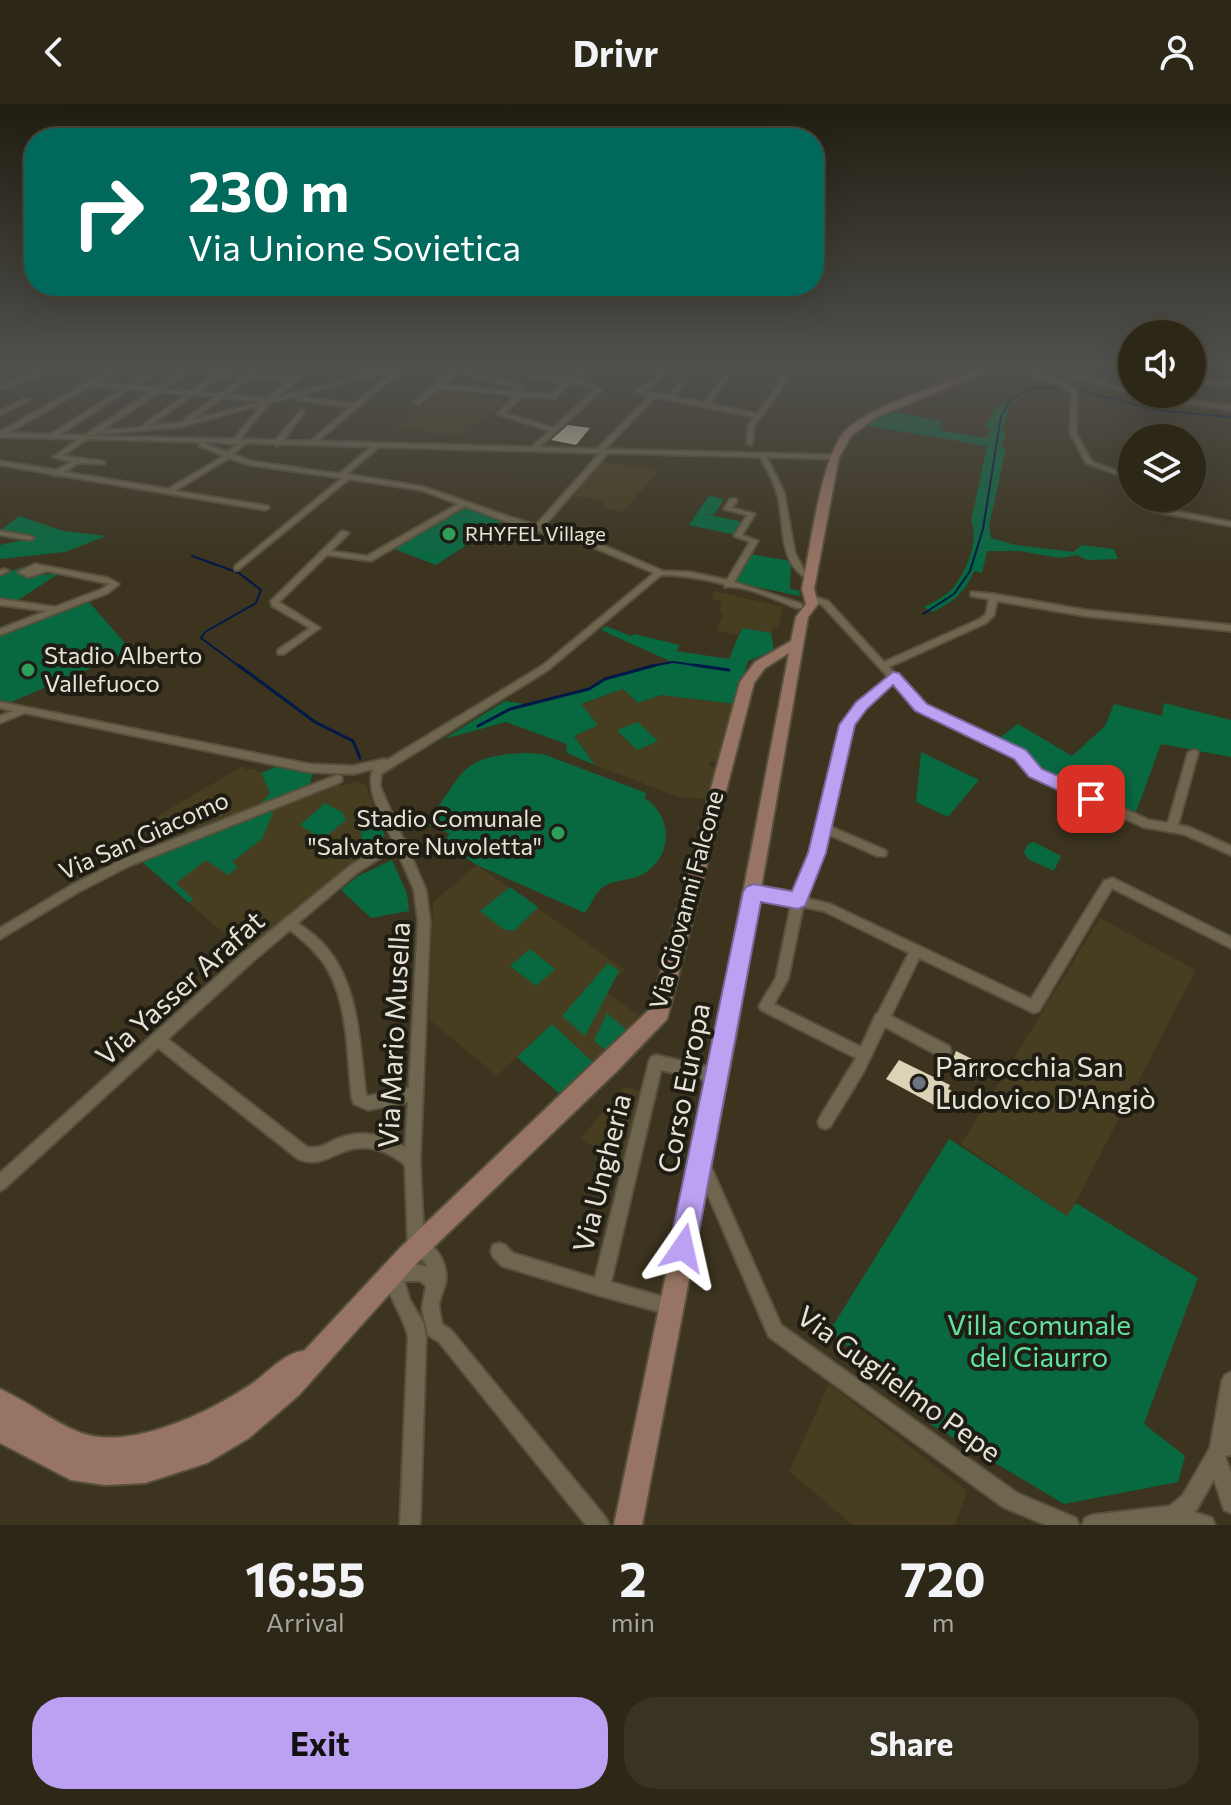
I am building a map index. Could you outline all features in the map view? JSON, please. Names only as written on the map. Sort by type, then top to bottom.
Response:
[{"type":"main road","points":[[834,457],[851,431]]},
{"type":"main road","name":"Corso Europa","points":[[628,1525],[753,892],[834,457]]},
{"type":"main road","points":[[806,598],[828,607]]},
{"type":"main road","name":"Via Giovanni Falcone","points":[[333,1336],[416,1248],[660,1013],[747,682],[752,672],[767,660],[798,642]]},
{"type":"main road","points":[[767,660],[784,657],[794,662]]},
{"type":"main road","points":[[0,1402],[94,1450],[156,1444],[203,1429],[245,1404],[333,1336]]},
{"type":"main road","points":[[0,1428],[71,1466],[105,1471],[145,1469],[197,1453],[240,1429],[290,1386],[333,1336]]},
{"type":"street","points":[[51,437],[60,431]]},
{"type":"street","points":[[93,431],[55,458],[102,463]]},
{"type":"street","points":[[86,436],[114,431]]},
{"type":"street","points":[[166,440],[174,431]]},
{"type":"street","points":[[168,492],[227,456],[247,431]]},
{"type":"street","points":[[277,444],[287,431]]},
{"type":"street","points":[[311,444],[325,431]]},
{"type":"street","points":[[532,450],[553,431]]},
{"type":"street","points":[[538,528],[620,431]]},
{"type":"street","points":[[750,431],[753,456]]},
{"type":"street","points":[[1073,431],[1089,463],[1118,473]]},
{"type":"street","points":[[0,435],[86,436],[202,443],[834,457]]},
{"type":"street","points":[[202,443],[227,456],[255,464],[422,488],[593,544],[663,573]]},
{"type":"street","points":[[238,568],[346,476],[376,446]]},
{"type":"street","points":[[763,456],[782,494],[789,547],[805,575],[806,598]]},
{"type":"street","points":[[55,474],[78,461]]},
{"type":"street","points":[[0,463],[265,508]]},
{"type":"street","points":[[728,585],[754,541],[738,536],[751,514],[728,509],[733,501]]},
{"type":"street","points":[[326,552],[368,559],[465,503]]},
{"type":"street","points":[[1169,512],[1231,524]]},
{"type":"street","points":[[0,533],[30,538]]},
{"type":"street","points":[[281,652],[316,628],[274,603],[345,533]]},
{"type":"street","points":[[0,632],[105,591],[115,584],[108,580],[46,569]]},
{"type":"street","points":[[0,705],[329,773],[370,774],[545,668],[656,575],[679,573],[774,596],[806,598],[828,607],[921,707],[1020,755],[1036,773],[1147,824],[1185,830],[1231,851]]},
{"type":"street","points":[[974,594],[1085,613],[1231,628]]},
{"type":"street","points":[[883,666],[983,621],[990,615],[994,597]]},
{"type":"street","points":[[0,602],[56,610]]},
{"type":"street","points":[[864,1055],[766,1006],[782,979],[798,901],[824,828],[847,725],[861,705],[893,677]]},
{"type":"street","points":[[0,720],[24,710]]},
{"type":"street","points":[[1172,828],[1193,753]]},
{"type":"street","points":[[314,788],[329,773]]},
{"type":"street","name":"Via San Giacomo","points":[[0,934],[76,888],[125,863],[314,788],[329,773]]},
{"type":"street","name":"Via Mario Musella","points":[[370,774],[420,890],[424,921],[412,1161],[416,1248]]},
{"type":"street","points":[[824,828],[881,853]]},
{"type":"street","name":"Via Yasser Arafat","points":[[0,1183],[157,1039],[290,923],[354,869],[400,840]]},
{"type":"street","points":[[753,892],[826,907],[1034,1007],[1108,884],[1231,943]]},
{"type":"street","points":[[290,923],[323,952],[338,979],[352,1036],[359,1099],[368,1103],[416,1093]]},
{"type":"street","points":[[825,1122],[864,1055],[916,951]]},
{"type":"street","points":[[881,1018],[944,1051]]},
{"type":"street","points":[[157,1039],[303,1154],[320,1156],[348,1142],[373,1141],[397,1148],[412,1161]]},
{"type":"street","name":"Via Ungheria","points":[[671,1307],[601,1288],[656,1062],[717,1076]]},
{"type":"street","name":"Via Guglielmo Pepe","points":[[700,1159],[775,1331],[1010,1500],[1069,1525]]},
{"type":"street","points":[[410,1525],[425,1333],[437,1284],[437,1264],[424,1249],[416,1248]]},
{"type":"street","points":[[499,1251],[508,1260],[601,1288]]},
{"type":"street","points":[[437,1284],[423,1273],[394,1272],[403,1308],[415,1324],[425,1333],[445,1336],[599,1525]]},
{"type":"street","points":[[1231,1382],[1222,1450],[1231,1503]]},
{"type":"street","points":[[1174,1515],[1190,1502],[1222,1450]]},
{"type":"street","points":[[1092,1525],[1174,1515],[1205,1525]]},
{"type":"shaded area","points":[[423,431],[468,431],[461,437]]},
{"type":"shaded area","points":[[602,460],[659,470],[623,512],[603,508],[605,501],[570,495]]},
{"type":"shaded area","points":[[714,591],[783,607],[778,627],[774,627],[771,633],[742,628],[737,635],[716,631],[723,614],[719,610],[722,601],[711,599]]},
{"type":"shaded area","points":[[623,689],[638,703],[661,695],[733,704],[716,762],[710,761],[709,766],[715,767],[708,799],[679,797],[595,765],[574,735],[598,725],[580,705]]},
{"type":"shaded area","points":[[243,766],[261,773],[275,767],[312,774],[310,786],[177,835],[142,825]]},
{"type":"shaded area","points":[[356,781],[366,786],[385,836],[245,952],[140,860],[331,784],[342,786]]},
{"type":"shaded area","points":[[477,865],[625,970],[604,990],[645,1020],[566,1099],[517,1057],[497,1076],[429,1019],[433,902]]},
{"type":"shaded area","points":[[1100,918],[1196,970],[1068,1217],[961,1144]]},
{"type":"shaded area","points":[[624,1087],[644,1091],[634,1163],[605,1156],[581,1138]]},
{"type":"shaded area","points":[[829,1384],[967,1491],[955,1525],[853,1525],[789,1471]]},
{"type":"green space","points":[[901,431],[947,431],[985,438],[990,431],[1006,431],[1002,447],[1006,449],[989,526],[991,538],[1016,545],[1073,552],[1082,545],[1114,549],[1118,559],[1088,560],[1076,555],[1061,558],[1019,551],[987,551],[982,573],[974,571],[958,596],[932,612],[924,607],[952,589],[970,556],[974,537],[971,521],[987,446]]},
{"type":"green space","points":[[709,496],[724,499],[714,515],[704,514],[743,522],[736,535],[689,525]]},
{"type":"green space","name":"RHYFEL Village","points":[[465,505],[504,520],[436,565],[392,548]]},
{"type":"green space","points":[[19,516],[64,531],[106,536],[65,552],[0,559],[0,545],[34,538],[0,531]]},
{"type":"green space","points":[[750,554],[791,561],[790,589],[800,591],[799,596],[734,582]]},
{"type":"green space","points":[[23,567],[18,573],[22,575],[58,574],[18,600],[0,598],[0,575]]},
{"type":"green space","name":"Stadio Alberto Vallefuoco","points":[[89,602],[132,651],[11,702],[0,700],[0,636]]},
{"type":"green space","points":[[606,626],[631,636],[634,634],[680,645],[676,651],[729,659],[742,628],[771,633],[774,651],[748,661],[735,704],[661,695],[638,703],[623,689],[581,704],[598,725],[574,736],[595,765],[567,753],[566,744],[506,722],[444,739],[505,701],[524,704],[552,699],[589,689],[603,679],[672,662],[601,630]]},
{"type":"green space","points":[[1164,703],[1231,720],[1231,757],[1161,744],[1136,812],[1054,776],[1022,751],[997,740],[1018,724],[1072,756],[1105,726],[1114,704],[1162,716]]},
{"type":"green space","points":[[638,722],[658,741],[637,750],[617,730]]},
{"type":"green space","points":[[921,752],[979,780],[948,817],[916,802]]},
{"type":"green space","name":"Stadio Comunale \"Salvatore Nuvoletta\"","points":[[543,754],[646,793],[645,798],[654,806],[665,825],[665,845],[654,865],[640,876],[603,887],[585,913],[477,865],[453,850],[455,847],[443,842],[450,834],[424,823],[471,765],[500,755]]},
{"type":"green space","points":[[275,767],[312,774],[310,786],[260,805],[270,793],[261,773]]},
{"type":"green space","points":[[325,803],[342,812],[346,820],[322,840],[300,825]]},
{"type":"green space","points":[[271,808],[273,813],[262,839],[232,862],[238,867],[228,875],[206,860],[176,883],[193,899],[189,903],[140,860]]},
{"type":"green space","points":[[375,809],[385,836],[358,859],[354,857],[361,848],[362,838],[355,817]]},
{"type":"green space","points":[[1034,842],[1061,856],[1054,871],[1028,859],[1024,852],[1028,844]]},
{"type":"green space","points":[[392,860],[407,894],[409,911],[371,918],[341,890],[358,876]]},
{"type":"green space","points":[[510,887],[538,907],[514,931],[503,929],[480,911]]},
{"type":"green space","points":[[530,949],[555,969],[536,986],[510,966]]},
{"type":"green space","points":[[608,963],[619,971],[585,1036],[562,1016]]},
{"type":"green space","points":[[607,1013],[631,1034],[611,1054],[594,1041]]},
{"type":"green space","points":[[552,1024],[598,1067],[566,1099],[517,1057]]},
{"type":"green space","name":"Villa comunale del Ciaurro","points":[[949,1139],[1067,1216],[1076,1203],[1198,1278],[1144,1424],[1185,1456],[1178,1482],[1064,1504],[927,1422],[913,1395],[829,1332]]},
{"type":"building","points":[[561,431],[587,431],[576,445],[551,440]]},
{"type":"building","points":[[956,1051],[984,1065],[978,1077],[951,1064]]},
{"type":"building","name":"Parrocchia San Ludovico D'Angiò","points":[[899,1060],[950,1085],[948,1089],[954,1092],[948,1108],[937,1103],[936,1106],[886,1079]]},
{"type":"waterway","points":[[923,614],[954,594],[970,571],[983,529],[999,431]]},
{"type":"waterway","points":[[192,556],[239,573],[261,590],[256,603],[205,632],[201,638],[240,667]]},
{"type":"waterway","points":[[656,665],[673,662],[729,670]]},
{"type":"waterway","points":[[238,665],[315,722],[353,741],[360,758]]},
{"type":"waterway","points":[[478,726],[510,709],[589,689],[605,679],[656,665]]},
{"type":"waterway","points":[[645,667],[656,665]]},
{"type":"place","name":"RHYFEL Village","points":[[449,534]]},
{"type":"place","name":"Stadio Alberto Vallefuoco","points":[[28,670]]},
{"type":"place","name":"Stadio Comunale \"Salvatore Nuvoletta\"","points":[[558,833]]},
{"type":"place","name":"Parrocchia San Ludovico D'Angiò","points":[[919,1083]]},
{"type":"route","points":[[683,1248],[753,892],[798,901],[824,828],[847,725],[861,705],[893,677],[921,707],[1020,755],[1036,773],[1091,799]]}]
